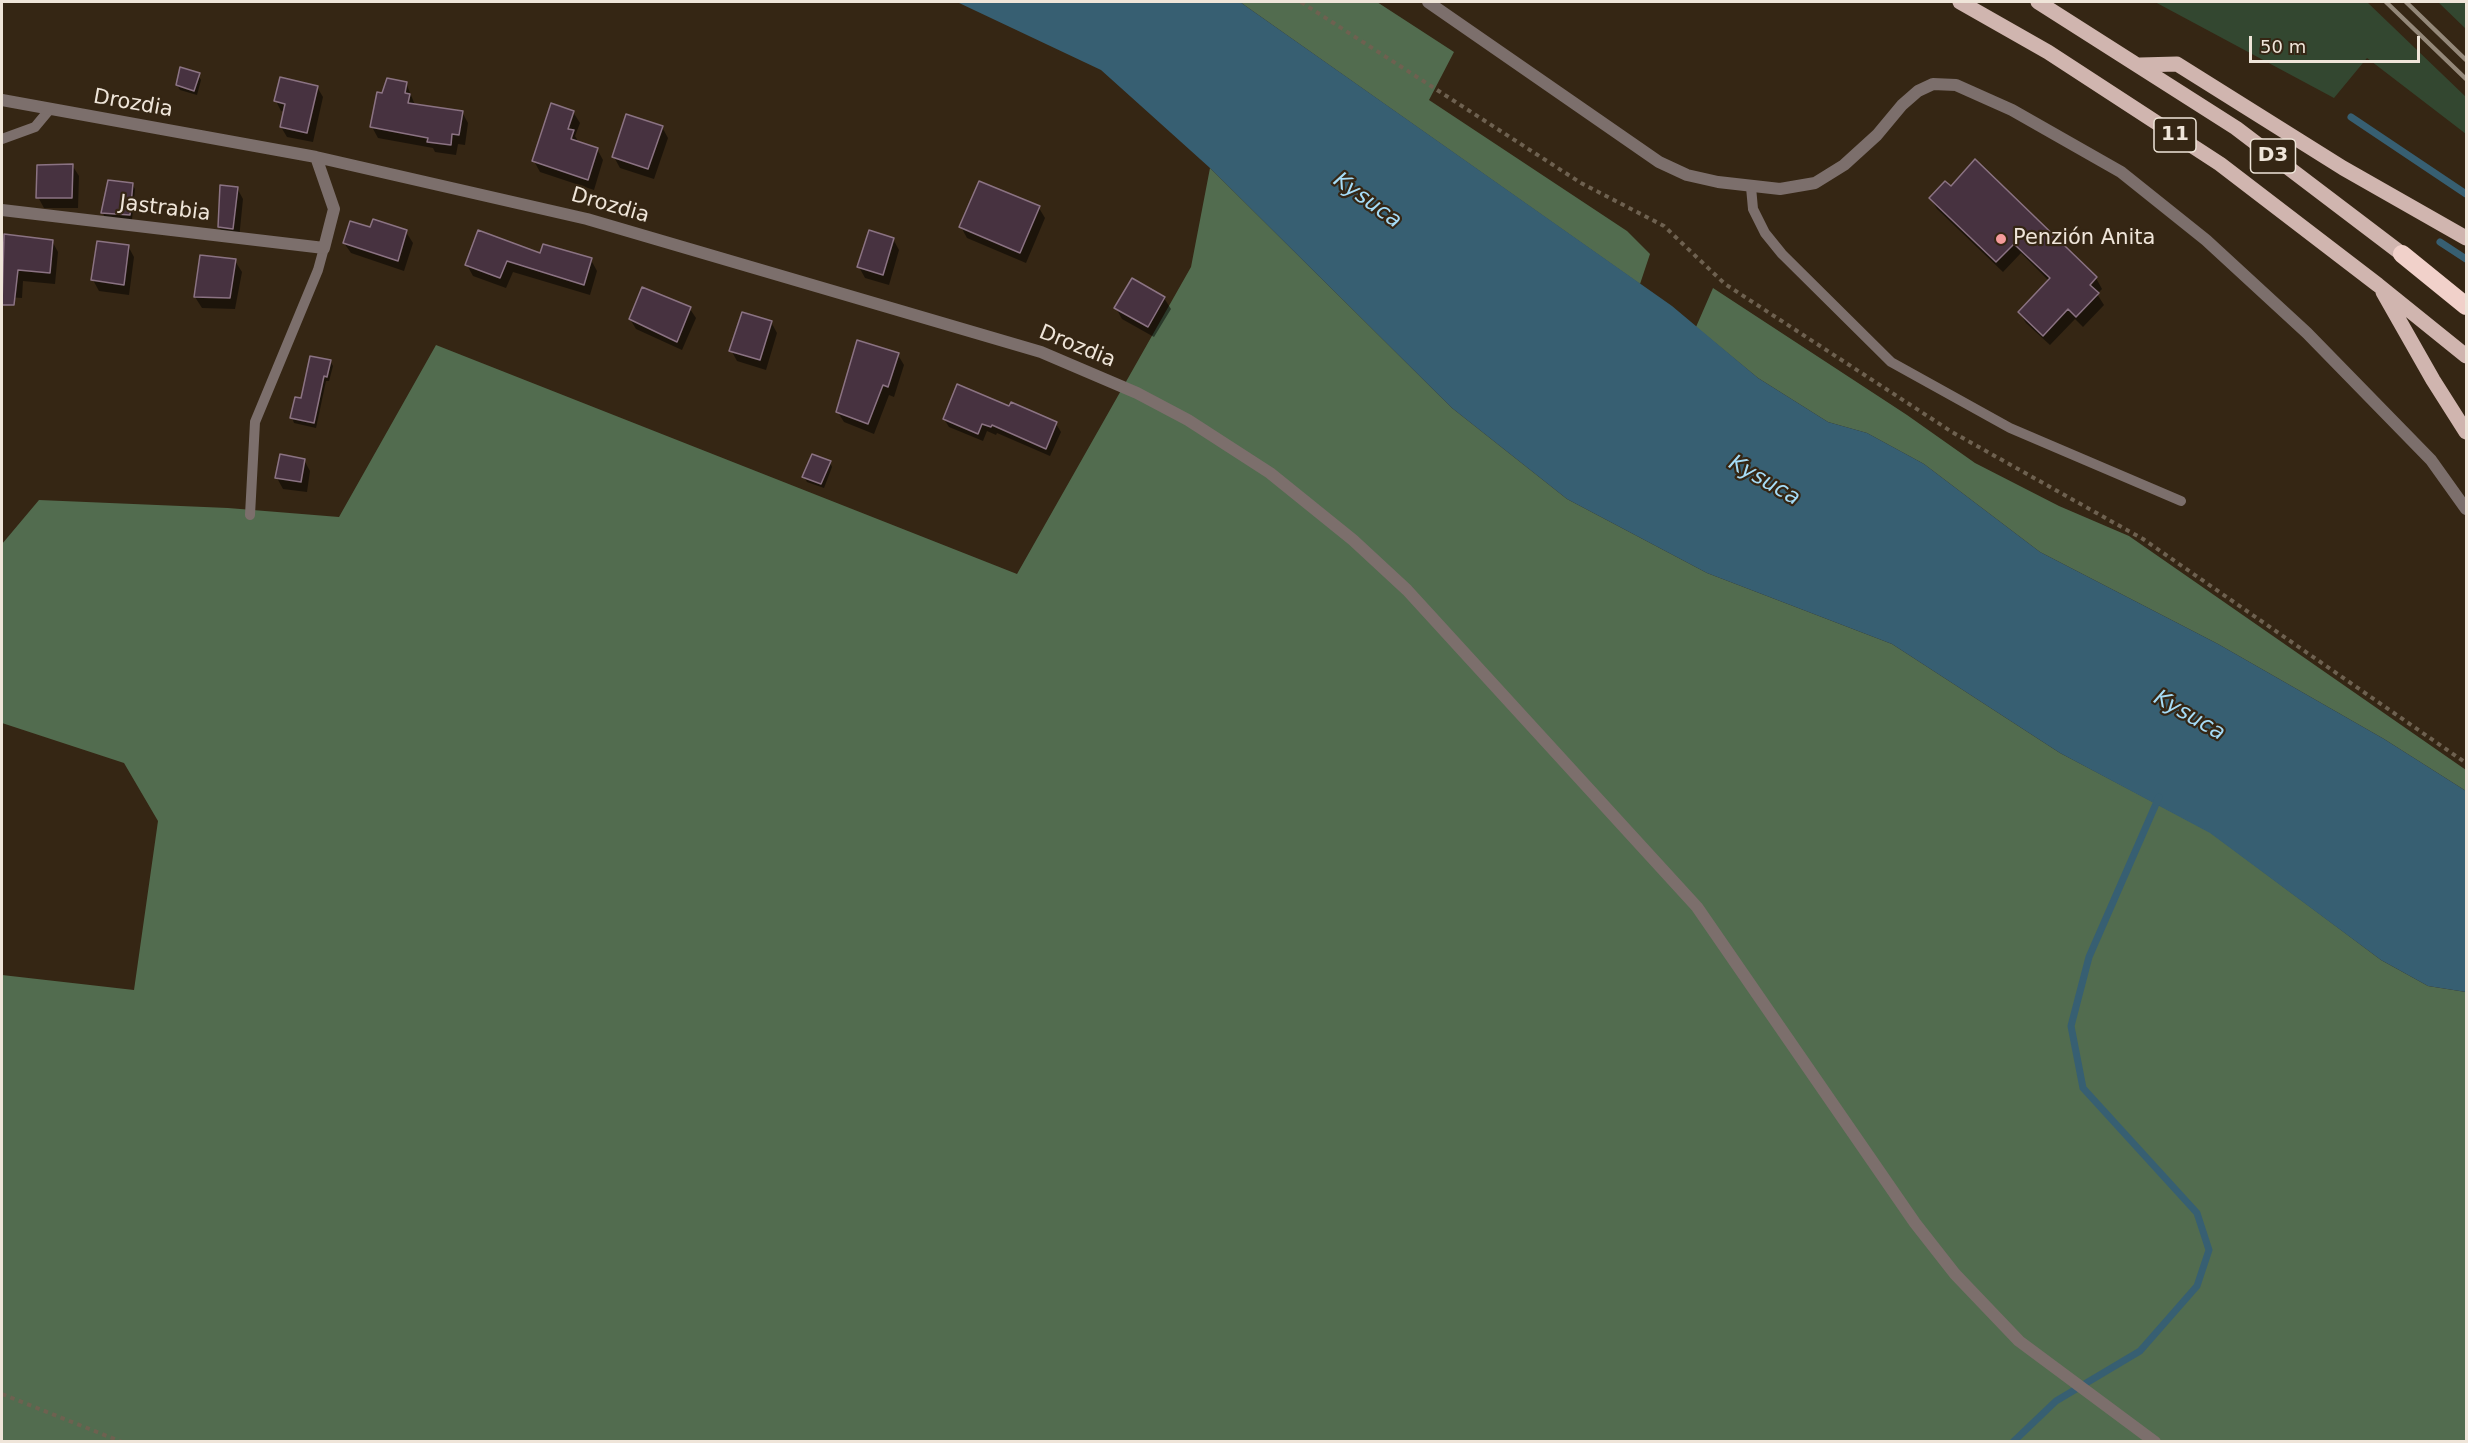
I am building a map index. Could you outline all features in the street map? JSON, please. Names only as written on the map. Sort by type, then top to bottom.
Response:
[{"type":"highway","name":"D3","points":[[2402,254],[2466,306]]},
{"type":"main road","name":"11","points":[[1960,2],[2048,52],[2220,164],[2379,285]]},
{"type":"main road","points":[[2038,2],[2139,65],[2177,64],[2343,168],[2466,238]]},
{"type":"main road","name":"D3","points":[[2139,65],[2236,128],[2402,254]]},
{"type":"main road","points":[[2379,285],[2466,356]]},
{"type":"main road","points":[[2379,285],[2433,380],[2466,432]]},
{"type":"street","points":[[1428,2],[1659,162],[1687,175],[1751,187],[1780,189],[1815,183],[1845,165],[1877,135],[1902,105],[1918,91],[1933,84],[1956,85],[1994,102],[2121,172],[2206,240],[2316,341],[2431,460],[2466,509]]},
{"type":"street","name":"Drozdia","points":[[2,100],[316,157],[587,219],[1041,352],[1137,393],[1188,420],[1269,473],[1353,540],[1407,590],[1697,907],[1915,1223],[1955,1274],[2019,1341],[2155,1442]]},
{"type":"street","points":[[316,157],[334,209],[324,248]]},
{"type":"street","name":"Jastrabia","points":[[2,210],[324,248]]},
{"type":"lane","points":[[2,139],[35,127],[50,109]]},
{"type":"lane","points":[[1751,187],[1753,209],[1765,232],[1782,254],[1891,362],[2010,428],[2181,501]]},
{"type":"lane","points":[[250,515],[255,422],[318,270],[324,248]]},
{"type":"path","points":[[1301,2],[1581,183],[1664,226],[1725,284],[1952,432],[2144,539],[2466,763]]},
{"type":"path","points":[[2,1394],[122,1442]]},
{"type":"green space","points":[[1240,2],[1377,2],[1454,52],[1429,100],[1627,231],[1650,254],[1640,284]]},
{"type":"green space","points":[[2155,2],[2367,2],[2466,97],[2466,134],[2367,58],[2334,98]]},
{"type":"green space","points":[[2438,2],[2466,2],[2466,29]]},
{"type":"green space","points":[[1210,168],[1452,408],[1567,499],[1707,573],[1892,644],[2060,753],[2210,832],[2381,960],[2428,986],[2466,992],[2466,1441],[2,1441],[2,975],[134,990],[158,821],[124,763],[2,723],[2,544],[39,500],[228,508],[339,517],[436,345],[1017,574],[1191,267]]},
{"type":"green space","points":[[1713,288],[1907,415],[1975,463],[2059,506],[2129,536],[2466,770],[2466,791],[2384,739],[2218,644],[2040,552],[1924,464],[1867,433],[1828,422],[1758,378],[1696,327]]},
{"type":"water","name":"Kysuca","points":[[957,2],[1240,2],[1672,306],[1758,378],[1828,422],[1867,433],[1924,464],[2040,552],[2218,644],[2384,739],[2466,791],[2466,992],[2428,986],[2381,960],[2210,833],[2060,753],[1892,644],[1707,573],[1567,499],[1452,408],[1210,168],[1101,70]]},
{"type":"building","points":[[180,67],[200,73],[194,91],[176,85]]},
{"type":"building","points":[[280,77],[318,86],[307,133],[280,127],[285,104],[274,101]]},
{"type":"building","points":[[387,78],[407,82],[405,93],[410,94],[408,103],[463,111],[459,135],[452,134],[451,145],[427,142],[428,138],[370,127],[377,92],[382,93]]},
{"type":"building","points":[[551,103],[574,111],[568,129],[574,130],[571,139],[598,148],[588,180],[532,161]]},
{"type":"building","points":[[626,114],[663,126],[648,169],[612,157]]},
{"type":"building","points":[[1975,159],[2097,277],[2090,285],[2099,293],[2076,317],[2068,309],[2043,336],[2018,312],[2050,278],[2014,244],[1996,262],[1929,198],[1945,181],[1951,186]]},
{"type":"building","points":[[73,164],[72,198],[36,198],[37,165]]},
{"type":"building","points":[[108,180],[133,183],[130,215],[101,213]]},
{"type":"building","points":[[979,181],[1040,206],[1020,253],[959,227]]},
{"type":"building","points":[[220,185],[238,187],[233,229],[218,227]]},
{"type":"building","points":[[373,219],[407,230],[398,261],[343,243],[350,221],[370,227]]},
{"type":"building","points":[[478,230],[540,253],[543,244],[592,258],[584,285],[507,261],[500,278],[465,265]]},
{"type":"building","points":[[869,230],[894,238],[883,275],[857,267]]},
{"type":"building","points":[[4,234],[53,240],[50,273],[18,270],[14,305],[2,305]]},
{"type":"building","points":[[97,241],[129,245],[124,285],[91,280]]},
{"type":"building","points":[[200,255],[236,259],[230,298],[194,297]]},
{"type":"building","points":[[1132,278],[1165,297],[1148,327],[1114,308]]},
{"type":"building","points":[[642,287],[691,307],[677,342],[629,319]]},
{"type":"building","points":[[742,312],[772,321],[760,360],[729,351]]},
{"type":"building","points":[[857,340],[899,353],[888,387],[883,385],[868,424],[836,412]]},
{"type":"building","points":[[310,356],[331,360],[327,377],[324,376],[314,423],[290,418],[295,397],[301,398]]},
{"type":"building","points":[[957,384],[1009,406],[1011,402],[1057,422],[1046,449],[992,425],[991,427],[982,424],[978,434],[943,419]]},
{"type":"building","points":[[280,454],[305,459],[301,482],[275,478]]},
{"type":"building","points":[[812,454],[831,461],[821,484],[802,477]]},
{"type":"waterway","points":[[2351,117],[2466,194]]},
{"type":"waterway","points":[[2440,242],[2466,259]]},
{"type":"waterway","points":[[2013,1442],[2056,1401],[2140,1351],[2197,1286],[2209,1250],[2197,1213],[2083,1088],[2071,1026],[2089,957],[2159,797]]},
{"type":"railway","points":[[2386,2],[2466,79]]},
{"type":"railway","points":[[2406,2],[2466,60]]},
{"type":"place","name":"Penzión Anita","points":[[2001,239]]}]
